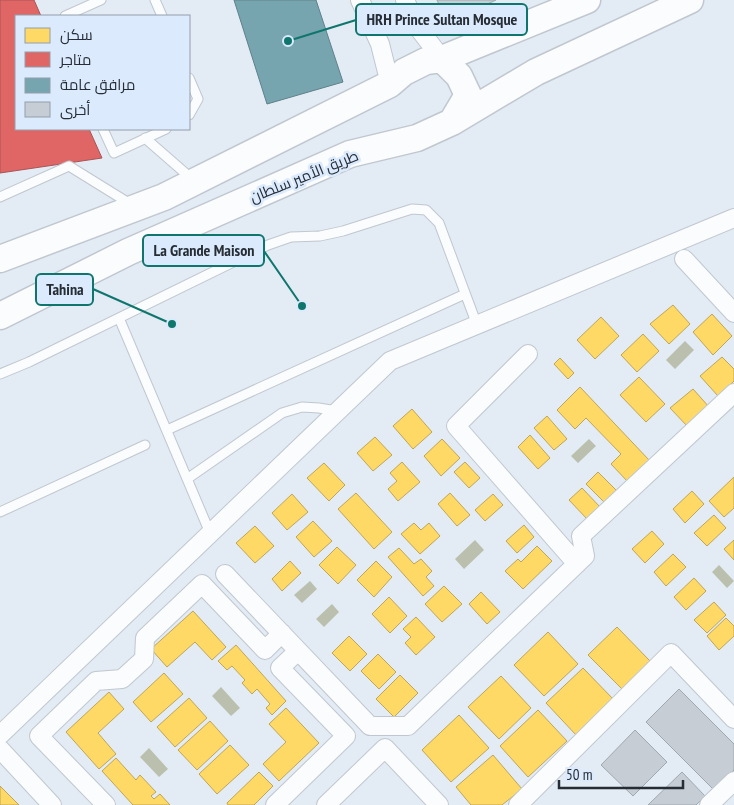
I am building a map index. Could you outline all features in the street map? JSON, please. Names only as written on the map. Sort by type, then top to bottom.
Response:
[{"type":"main road","points":[[0,259],[164,198],[390,84],[404,72],[426,61],[442,59],[588,0]]},
{"type":"main road","name":"طريق الأمير سلطان","points":[[0,316],[128,252],[350,154],[416,138],[452,122],[536,72],[690,0]]},
{"type":"main road","points":[[442,59],[459,76],[468,95],[452,122]]},
{"type":"street","points":[[360,0],[380,44],[390,84]]},
{"type":"street","points":[[405,0],[416,25],[442,59]]},
{"type":"street","points":[[0,735],[390,361],[734,218]]},
{"type":"street","points":[[684,259],[734,313]]},
{"type":"street","points":[[528,354],[456,426],[577,564]]},
{"type":"street","points":[[225,574],[370,726],[408,726],[585,556],[581,536],[734,393]]},
{"type":"street","points":[[106,805],[39,736],[46,729],[96,681],[122,679],[144,659],[145,638],[202,584],[264,650],[282,634]]},
{"type":"street","points":[[275,805],[346,736],[280,668],[298,651]]},
{"type":"street","points":[[518,805],[671,653],[734,719]]},
{"type":"street","points":[[326,805],[385,748],[439,805]]},
{"type":"street","points":[[0,750],[52,805]]},
{"type":"street","points":[[709,805],[734,781]]},
{"type":"lane","points":[[66,15],[101,0]]},
{"type":"lane","points":[[155,0],[162,15]]},
{"type":"lane","points":[[190,80],[198,99],[190,113]]},
{"type":"lane","points":[[103,130],[114,152],[164,130]]},
{"type":"lane","points":[[145,138],[195,182]]},
{"type":"lane","points":[[0,197],[69,166],[136,208]]},
{"type":"lane","points":[[0,374],[29,362],[268,245],[291,237],[320,236],[343,231],[412,209],[426,210],[439,223],[477,325]]},
{"type":"lane","points":[[167,430],[465,294]]},
{"type":"lane","points":[[119,318],[210,533]]},
{"type":"lane","points":[[187,478],[282,413],[302,407],[337,411]]},
{"type":"lane","points":[[0,512],[145,445]]},
{"type":"shaded area","points":[[685,341],[694,350],[675,369],[666,360]]},
{"type":"shaded area","points":[[589,439],[596,446],[578,463],[571,456]]},
{"type":"shaded area","points":[[475,540],[484,550],[464,569],[455,559]]},
{"type":"shaded area","points":[[719,565],[734,581],[727,588],[712,572]]},
{"type":"shaded area","points":[[310,581],[317,589],[302,603],[294,595]]},
{"type":"shaded area","points":[[332,604],[339,612],[324,627],[316,619]]},
{"type":"shaded area","points":[[221,687],[240,708],[231,716],[212,696]]},
{"type":"shaded area","points":[[149,748],[168,769],[159,777],[140,757]]},
{"type":"building: سكن","points":[[673,305],[690,324],[669,344],[650,324]]},
{"type":"building: سكن","points":[[712,314],[732,336],[713,355],[693,332]]},
{"type":"building: سكن","points":[[601,317],[619,336],[595,359],[577,340]]},
{"type":"building: سكن","points":[[643,334],[659,351],[637,372],[621,355]]},
{"type":"building: سكن","points":[[722,357],[734,369],[734,381],[718,396],[700,376]]},
{"type":"building: سكن","points":[[560,358],[574,373],[568,379],[554,364]]},
{"type":"building: سكن","points":[[639,377],[665,404],[646,422],[620,395]]},
{"type":"building: سكن","points":[[580,387],[649,460],[653,456],[655,458],[629,483],[611,464],[621,454],[586,418],[575,429],[557,410]]},
{"type":"building: سكن","points":[[693,389],[710,408],[689,428],[670,408]]},
{"type":"building: سكن","points":[[412,409],[432,432],[413,449],[393,426]]},
{"type":"building: سكن","points":[[547,416],[567,439],[554,450],[534,428]]},
{"type":"building: سكن","points":[[530,435],[550,458],[538,469],[518,447]]},
{"type":"building: سكن","points":[[375,437],[392,455],[373,471],[357,453]]},
{"type":"building: سكن","points":[[442,439],[460,458],[441,476],[424,456]]},
{"type":"building: سكن","points":[[402,462],[420,482],[398,501],[388,489],[397,481],[390,473]]},
{"type":"building: سكن","points":[[465,462],[480,478],[469,488],[454,472]]},
{"type":"building: سكن","points":[[324,463],[345,485],[329,501],[307,478]]},
{"type":"building: سكن","points":[[598,472],[619,493],[607,505],[586,484]]},
{"type":"building: سكن","points":[[734,477],[734,508],[724,517],[709,501]]},
{"type":"building: سكن","points":[[582,488],[601,508],[588,520],[569,500]]},
{"type":"building: سكن","points":[[692,491],[704,504],[685,523],[673,509]]},
{"type":"building: سكن","points":[[356,493],[392,532],[374,549],[338,509]]},
{"type":"building: سكن","points":[[450,493],[470,515],[457,526],[438,504]]},
{"type":"building: سكن","points":[[292,494],[308,512],[287,530],[272,513]]},
{"type":"building: سكن","points":[[493,494],[503,505],[485,521],[475,510]]},
{"type":"building: سكن","points":[[714,515],[726,528],[707,546],[694,533]]},
{"type":"building: سكن","points":[[313,521],[332,541],[314,557],[296,537]]},
{"type":"building: سكن","points":[[414,523],[421,530],[429,523],[440,536],[420,554],[401,534]]},
{"type":"building: سكن","points":[[524,525],[534,537],[517,553],[506,541]]},
{"type":"building: سكن","points":[[255,526],[274,546],[255,563],[236,543]]},
{"type":"building: سكن","points":[[652,531],[664,544],[645,563],[632,549]]},
{"type":"building: سكن","points":[[734,540],[734,560],[724,549]]},
{"type":"building: سكن","points":[[537,546],[552,561],[523,589],[505,571],[518,559],[521,562]]},
{"type":"building: سكن","points":[[337,547],[356,565],[338,584],[319,565]]},
{"type":"building: سكن","points":[[399,548],[414,564],[421,559],[432,571],[426,577],[434,586],[423,596],[388,557]]},
{"type":"building: سكن","points":[[673,554],[686,567],[666,586],[654,572]]},
{"type":"building: سكن","points":[[290,561],[301,573],[282,591],[272,579]]},
{"type":"building: سكن","points":[[376,561],[392,577],[374,597],[357,580]]},
{"type":"building: سكن","points":[[694,578],[706,591],[686,610],[674,597]]},
{"type":"building: سكن","points":[[444,586],[462,604],[442,622],[425,604]]},
{"type":"building: سكن","points":[[481,592],[500,612],[487,624],[469,604]]},
{"type":"building: سكن","points":[[389,597],[407,616],[390,633],[372,614]]},
{"type":"building: سكن","points":[[714,602],[726,615],[707,633],[694,620]]},
{"type":"building: سكن","points":[[193,611],[226,647],[212,660],[195,642],[167,667],[151,649]]},
{"type":"building: سكن","points":[[416,617],[435,637],[416,655],[405,643],[411,637],[403,629]]},
{"type":"building: سكن","points":[[726,618],[734,626],[734,636],[719,650],[707,636]]},
{"type":"building: سكن","points":[[617,627],[650,661],[622,689],[588,655]]},
{"type":"building: سكن","points":[[548,632],[578,664],[544,696],[514,665]]},
{"type":"building: سكن","points":[[349,636],[367,654],[350,671],[332,653]]},
{"type":"building: سكن","points":[[236,645],[286,701],[272,715],[266,708],[270,704],[257,689],[252,694],[242,683],[245,680],[232,666],[227,670],[218,661]]},
{"type":"building: سكن","points":[[378,654],[396,672],[379,689],[361,671]]},
{"type":"building: سكن","points":[[583,668],[614,700],[577,736],[546,703]]},
{"type":"building: سكن","points":[[164,673],[183,694],[151,722],[133,702]]},
{"type":"building: سكن","points":[[400,675],[418,693],[394,717],[376,699]]},
{"type":"building: سكن","points":[[501,676],[531,708],[499,739],[468,707]]},
{"type":"building: سكن","points":[[109,692],[124,709],[98,733],[116,754],[99,769],[66,732]]},
{"type":"building: سكن","points":[[189,698],[207,718],[175,747],[157,727]]},
{"type":"building: سكن","points":[[286,708],[319,743],[279,781],[263,764],[286,742],[269,724]]},
{"type":"building: سكن","points":[[538,710],[567,741],[528,777],[500,746]]},
{"type":"building: سكن","points":[[459,715],[489,748],[451,782],[422,750]]},
{"type":"building: سكن","points":[[210,721],[228,741],[197,770],[178,750]]},
{"type":"building: سكن","points":[[230,745],[249,765],[217,794],[199,774]]},
{"type":"building: سكن","points":[[493,755],[522,789],[502,805],[471,805],[456,787]]},
{"type":"building: سكن","points":[[116,758],[136,780],[140,775],[156,792],[151,796],[154,799],[160,794],[170,805],[133,805],[102,771]]},
{"type":"building: سكن","points":[[259,772],[273,786],[254,805],[228,805],[227,803]]},
{"type":"building: سكن","points":[[0,786],[19,805],[0,805]]},
{"type":"building: متاجر","points":[[0,0],[34,0],[41,15],[15,15],[15,130],[89,130],[102,158],[0,173]]},
{"type":"building: مرافق عامة","points":[[234,0],[316,0],[343,82],[267,104]]},
{"type":"building: أخرى","points":[[437,0],[496,0],[447,23]]},
{"type":"building: أخرى","points":[[679,689],[734,744],[734,770],[714,790],[646,722]]},
{"type":"building: أخرى","points":[[635,730],[667,762],[633,796],[601,765]]},
{"type":"building: أخرى","points":[[682,772],[705,796],[696,805],[648,805]]},
{"type":"place","name":"HRH Prince Sultan Mosque","points":[[288,41]]},
{"type":"place","name":"La Grande Maison","points":[[302,306]]},
{"type":"place","name":"Tahina","points":[[172,324]]}]
